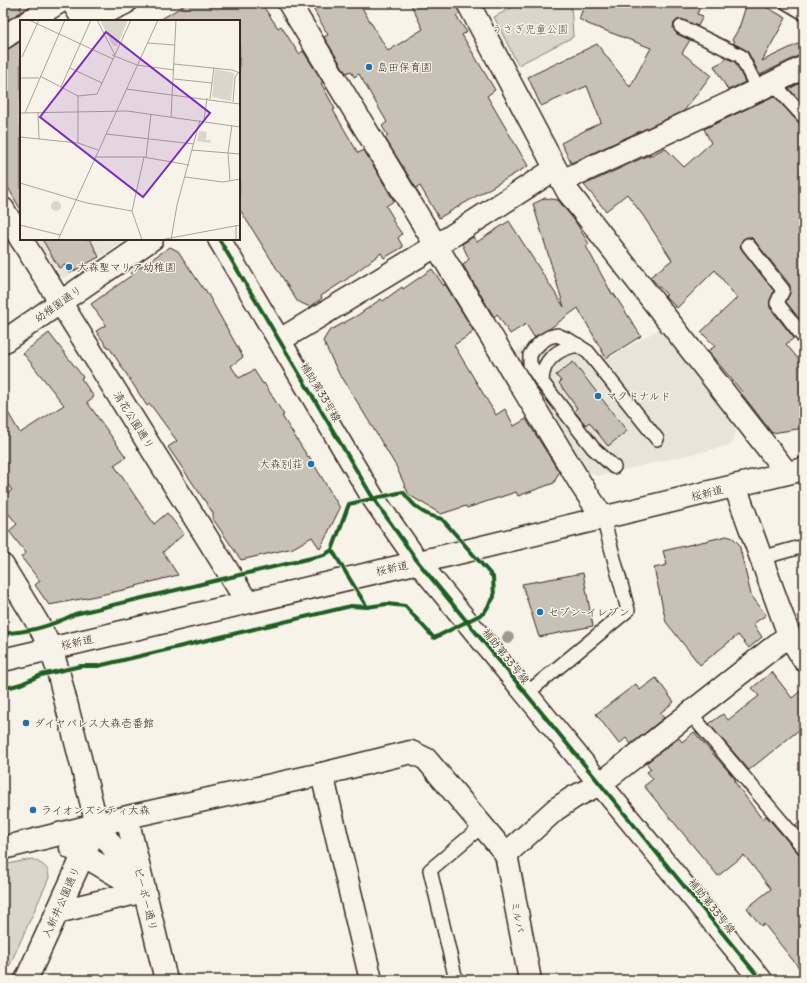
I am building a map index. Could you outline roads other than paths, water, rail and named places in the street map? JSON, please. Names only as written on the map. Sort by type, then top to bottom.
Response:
[{"type":"street","points":[[31,20],[58,3]]},
{"type":"street","points":[[73,3],[83,20]]},
{"type":"street","points":[[89,20],[126,3]]},
{"type":"street","points":[[289,3],[435,246],[603,518]]},
{"type":"street","points":[[468,3],[572,198],[795,471]]},
{"type":"street","points":[[3,38],[20,27]]},
{"type":"street","points":[[280,340],[435,246],[559,175],[766,87],[804,67]]},
{"type":"street","name":"清花公園通り","points":[[3,209],[20,237]]},
{"type":"street","name":"清花公園通り","points":[[22,240],[247,602]]},
{"type":"street","name":"幼稚園通り","points":[[3,342],[151,240]]},
{"type":"street","name":"補助第33号線","points":[[220,240],[373,498],[418,562],[761,980]]},
{"type":"street","name":"桜新道","points":[[3,660],[795,471]]},
{"type":"street","points":[[735,486],[789,635],[804,660]]},
{"type":"street","points":[[3,566],[40,627],[51,649],[58,671],[97,825],[144,891]]},
{"type":"street","points":[[3,848],[411,752],[426,759],[506,854],[556,809],[574,797],[600,784],[789,635]]},
{"type":"street","points":[[322,774],[371,980]]},
{"type":"street","name":"ピーポー通り","points":[[127,818],[166,980]]},
{"type":"street","name":"入新井公園通り","points":[[26,980],[97,825]]},
{"type":"street","points":[[53,836],[144,891]]},
{"type":"street","name":"ミルパ","points":[[506,854],[530,980]]},
{"type":"street","points":[[57,912],[144,891]]},
{"type":"lane","points":[[681,28],[741,56],[766,87],[804,117]]},
{"type":"lane","points":[[748,245],[783,290],[777,303],[804,338]]},
{"type":"lane","points":[[614,467],[593,448],[530,364],[530,355],[534,349],[549,337],[557,335],[578,345],[588,352],[657,439]]},
{"type":"lane","points":[[542,382],[542,372],[546,363],[555,354],[570,346],[578,345]]},
{"type":"lane","points":[[526,694],[628,610],[603,518]]},
{"type":"lane","points":[[761,558],[804,546]]},
{"type":"lane","points":[[690,713],[804,848]]},
{"type":"lane","points":[[456,980],[430,870],[482,826]]},
{"type":"place","name":"島田保育園","points":[[369,67]]},
{"type":"place","name":"大森聖マリア幼稚園","points":[[69,267]]},
{"type":"place","name":"マクドナルド","points":[[598,396]]},
{"type":"place","name":"大森別荘","points":[[311,464]]},
{"type":"place","name":"セブン-イレブン","points":[[540,612]]},
{"type":"place","name":"ダイヤパレス大森壱番館","points":[[26,723]]},
{"type":"place","name":"ライオンズシティ大森","points":[[33,810]]},
{"type":"park label","name":"うさぎ児童公園","points":[[530,29]]}]
